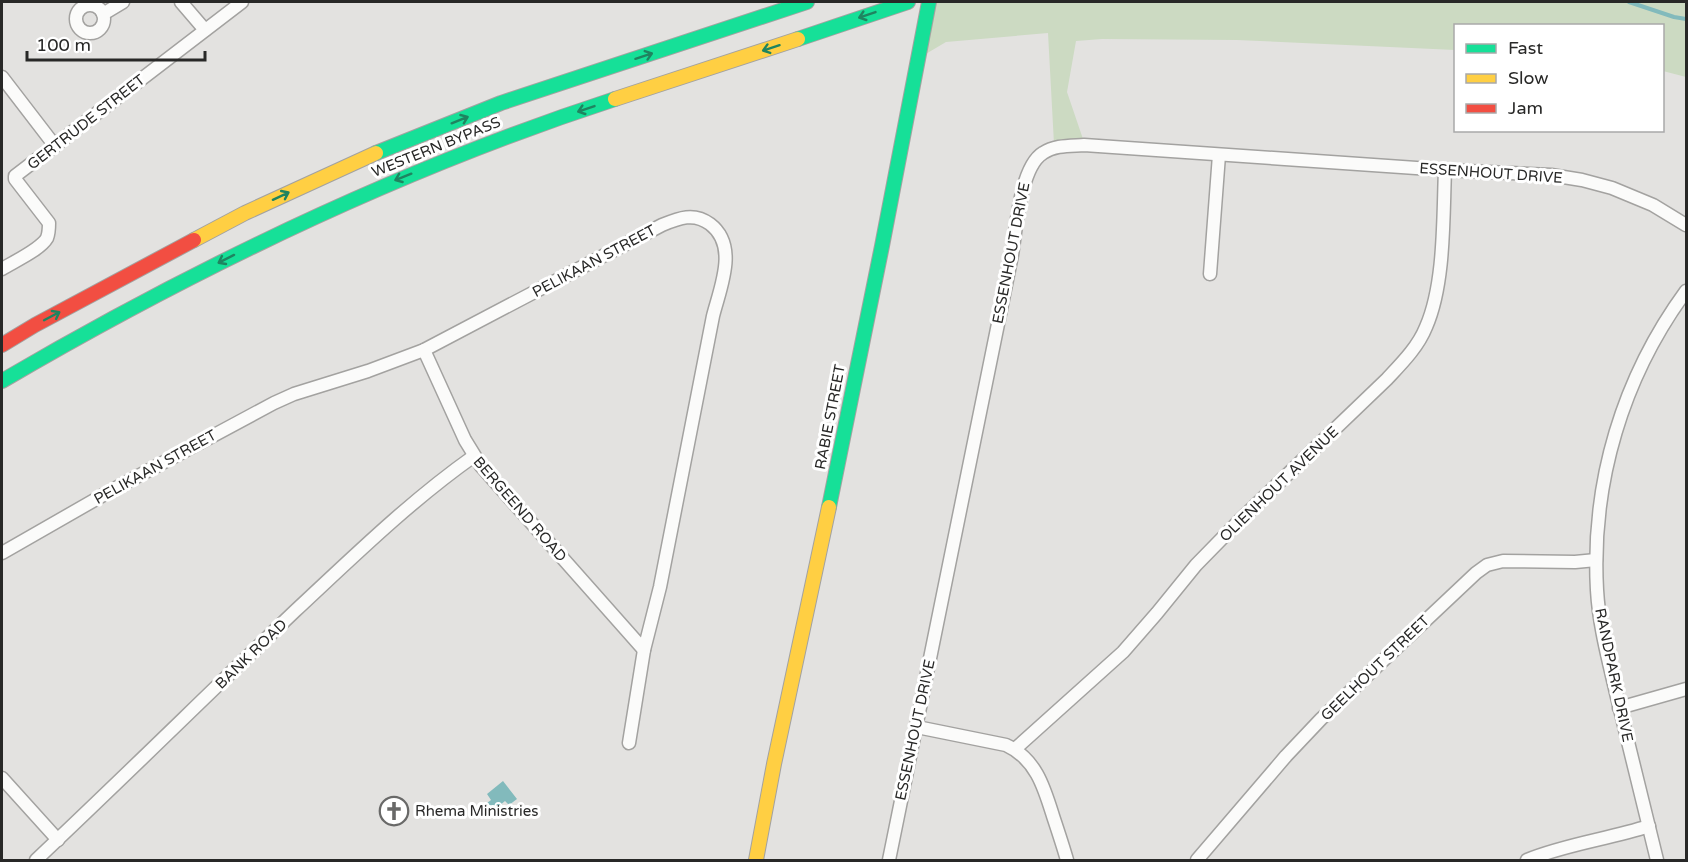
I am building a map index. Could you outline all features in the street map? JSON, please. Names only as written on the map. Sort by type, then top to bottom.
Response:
[{"type":"main road","name":"WESTERN BYPASS","points":[[2,345],[35,325],[245,213],[369,156],[501,103],[807,2]]},
{"type":"main road","name":"WESTERN BYPASS","points":[[2,381],[154,295],[260,242],[389,183],[502,138],[908,2]]},
{"type":"main road","name":"RABIE STREET","points":[[754,861],[830,502],[929,2]]},
{"type":"street","points":[[104,14],[123,2]]},
{"type":"street","points":[[181,2],[205,30]]},
{"type":"street","name":"GERTRUDE STREET","points":[[2,269],[41,245],[50,231],[49,223],[15,176],[242,2]]},
{"type":"street","points":[[2,77],[55,146]]},
{"type":"street","name":"ESSENHOUT DRIVE","points":[[889,861],[1012,255],[1023,188],[1030,168],[1043,153],[1057,147],[1073,146],[1551,175],[1582,180],[1639,198],[1686,225]]},
{"type":"street","points":[[1210,274],[1220,155]]},
{"type":"street","name":"OLIENHOUT AVENUE","points":[[1015,749],[1123,652],[1196,566],[1240,520],[1387,379],[1420,340],[1427,326],[1436,292],[1442,246],[1444,170]]},
{"type":"street","name":"PELIKAAN STREET","points":[[2,553],[112,490],[274,403],[294,394],[368,371],[424,350],[676,219],[685,217],[706,221],[720,234],[724,242],[726,254],[723,276],[713,316],[660,587],[644,650],[629,743]]},
{"type":"street","name":"RANDPARK DRIVE","points":[[1658,861],[1619,708],[1603,634],[1597,591],[1596,560],[1600,504],[1618,423],[1630,388],[1649,349],[1686,291]]},
{"type":"street","name":"BERGEEND ROAD","points":[[424,350],[474,456],[502,491],[644,650]]},
{"type":"street","name":"BANK ROAD","points":[[36,861],[237,666],[401,512],[474,456]]},
{"type":"street","name":"GEELHOUT STREET","points":[[1197,861],[1270,774],[1321,719],[1476,573],[1487,565],[1503,561],[1596,560]]},
{"type":"street","points":[[1619,708],[1686,689]]},
{"type":"street","points":[[917,727],[989,740],[1015,749],[1037,771],[1044,786],[1067,861]]},
{"type":"street","points":[[2,778],[58,840]]},
{"type":"street","points":[[1527,861],[1550,852],[1649,826]]},
{"type":"green space","points":[[935,2],[1686,2],[1686,77],[1664,71],[1664,24],[1454,24],[1454,50],[1237,40],[1102,39],[1076,41],[1067,92],[1084,142],[1054,144],[1048,33],[946,42],[919,58]]},
{"type":"water","points":[[503,781],[517,799],[509,805],[505,801],[493,811],[487,803],[491,800],[487,794]]},
{"type":"waterway","points":[[1629,2],[1686,19]]},
{"type":"traffic: fast","points":[[376,153],[501,103],[807,2]]},
{"type":"traffic: fast","points":[[798,39],[908,2]]},
{"type":"traffic: fast","points":[[829,507],[929,2]]},
{"type":"traffic: fast","points":[[2,381],[150,299],[301,224],[456,157],[615,99]]},
{"type":"traffic: slow","points":[[615,99],[798,39]]},
{"type":"traffic: slow","points":[[194,240],[245,213],[376,153]]},
{"type":"traffic: slow","points":[[756,860],[774,764],[829,507]]},
{"type":"traffic: jam","points":[[2,345],[194,240]]},
{"type":"place","name":"Rhema Ministries","points":[[394,811]]}]
